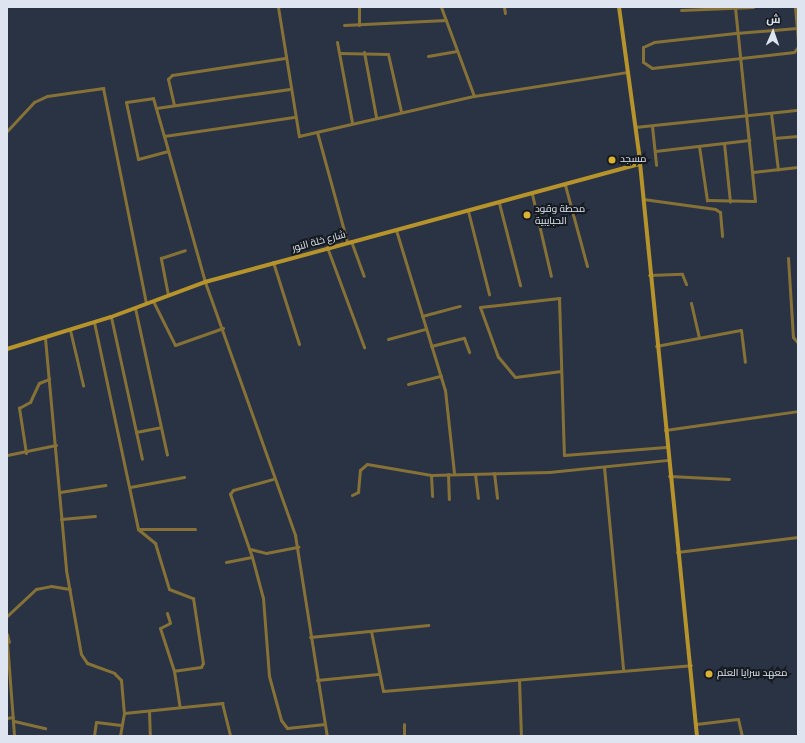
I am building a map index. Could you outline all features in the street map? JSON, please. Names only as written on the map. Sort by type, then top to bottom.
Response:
[{"type":"main road","points":[[619,7],[629,72],[640,164],[664,430],[691,665],[697,736]]},
{"type":"main road","name":"شارع خلة النور","points":[[7,349],[111,317],[153,300],[205,282],[273,262],[499,203],[640,164]]},
{"type":"street","points":[[278,7],[294,117],[300,136],[352,122],[474,96],[629,72]]},
{"type":"street","points":[[359,7],[359,25]]},
{"type":"street","points":[[441,7],[474,96]]},
{"type":"street","points":[[504,7],[505,13]]},
{"type":"street","points":[[681,10],[754,7]]},
{"type":"street","points":[[795,7],[797,28],[798,47],[794,52],[652,68],[643,62],[643,48],[649,43],[797,28]]},
{"type":"street","points":[[699,146],[705,198],[730,202],[755,201],[753,172],[736,33],[735,8]]},
{"type":"street","points":[[344,25],[446,20]]},
{"type":"street","points":[[337,42],[352,122]]},
{"type":"street","points":[[428,56],[457,51]]},
{"type":"street","points":[[340,53],[364,52],[388,54],[401,111]]},
{"type":"street","points":[[364,52],[376,117]]},
{"type":"street","points":[[174,105],[168,78],[172,75],[285,58]]},
{"type":"street","points":[[7,131],[24,111],[41,99],[103,88],[146,303]]},
{"type":"street","points":[[156,108],[290,89]]},
{"type":"street","points":[[168,151],[138,159],[135,154],[126,102],[150,96],[156,108],[205,282],[223,328],[273,479],[298,547],[310,637],[326,736]]},
{"type":"street","points":[[635,127],[798,110]]},
{"type":"street","points":[[771,113],[778,170]]},
{"type":"street","points":[[164,136],[294,117]]},
{"type":"street","points":[[652,126],[656,165]]},
{"type":"street","points":[[317,132],[349,242],[364,276]]},
{"type":"street","points":[[774,138],[798,136]]},
{"type":"street","points":[[655,151],[749,140]]},
{"type":"street","points":[[724,143],[730,202]]},
{"type":"street","points":[[753,172],[798,168]]},
{"type":"street","points":[[565,185],[587,266]]},
{"type":"street","points":[[532,194],[551,276]]},
{"type":"street","points":[[643,198],[715,209],[720,212],[722,236]]},
{"type":"street","points":[[499,203],[520,285]]},
{"type":"street","points":[[468,211],[488,294]]},
{"type":"street","points":[[396,230],[441,376],[449,408],[454,473]]},
{"type":"street","points":[[328,247],[364,347]]},
{"type":"street","points":[[168,295],[160,258],[185,250]]},
{"type":"street","points":[[788,258],[793,336],[798,343]]},
{"type":"street","points":[[273,262],[299,344]]},
{"type":"street","points":[[649,275],[682,274],[686,284]]},
{"type":"street","points":[[560,371],[516,376],[498,357],[480,307],[559,298],[560,371],[564,391],[564,456],[666,447]]},
{"type":"street","points":[[153,300],[175,345],[223,328]]},
{"type":"street","points":[[691,303],[699,337]]},
{"type":"street","points":[[422,316],[460,306]]},
{"type":"street","points":[[135,308],[167,455]]},
{"type":"street","points":[[111,317],[142,459]]},
{"type":"street","points":[[94,322],[138,530],[155,543],[169,589],[193,598],[203,665],[174,671]]},
{"type":"street","points":[[388,339],[426,329]]},
{"type":"street","points":[[70,330],[83,385]]},
{"type":"street","points":[[656,346],[740,330],[745,362]]},
{"type":"street","points":[[45,338],[56,445],[61,519],[70,589],[84,660],[114,673],[121,680],[124,713],[120,736]]},
{"type":"street","points":[[431,346],[464,338],[469,352]]},
{"type":"street","points":[[408,384],[441,376]]},
{"type":"street","points":[[26,452],[19,408],[30,402],[39,383],[49,379]]},
{"type":"street","points":[[664,430],[798,411]]},
{"type":"street","points":[[136,432],[161,427]]},
{"type":"street","points":[[7,455],[56,445]]},
{"type":"street","points":[[352,495],[358,492],[360,470],[364,465],[431,475],[604,467],[668,460]]},
{"type":"street","points":[[604,467],[623,669]]},
{"type":"street","points":[[494,473],[497,498]]},
{"type":"street","points":[[448,474],[449,499]]},
{"type":"street","points":[[475,474],[478,498]]},
{"type":"street","points":[[431,475],[432,496]]},
{"type":"street","points":[[669,476],[729,479]]},
{"type":"street","points":[[130,487],[184,477]]},
{"type":"street","points":[[273,479],[231,493],[239,528],[250,549],[264,606],[269,676],[276,711],[287,728],[324,724]]},
{"type":"street","points":[[60,492],[105,485]]},
{"type":"street","points":[[61,519],[95,516]]},
{"type":"street","points":[[138,530],[195,529]]},
{"type":"street","points":[[678,552],[798,537]]},
{"type":"street","points":[[250,549],[266,553],[298,547]]},
{"type":"street","points":[[226,562],[252,557]]},
{"type":"street","points":[[7,616],[36,590],[52,586],[70,589]]},
{"type":"street","points":[[167,613],[170,623],[160,628],[174,671],[180,707]]},
{"type":"street","points":[[310,637],[428,625]]},
{"type":"street","points":[[371,631],[378,674],[383,691],[519,680],[623,669],[691,665]]},
{"type":"street","points":[[7,634],[11,671],[14,736]]},
{"type":"street","points":[[317,680],[378,674]]},
{"type":"street","points":[[519,680],[521,736]]},
{"type":"street","points":[[124,713],[222,703],[230,736]]},
{"type":"street","points":[[149,711],[150,736]]},
{"type":"street","points":[[7,718],[45,728]]},
{"type":"street","points":[[696,724],[738,719],[742,736]]},
{"type":"street","points":[[94,736],[96,722],[121,725]]},
{"type":"street","points":[[404,724],[404,736]]},
{"type":"place","name":"مسجد","points":[[612,160]]},
{"type":"place","name":"محطة وقود الحبايبية","points":[[527,215]]},
{"type":"place","name":"معهد سرايا العلم","points":[[709,674]]}]
